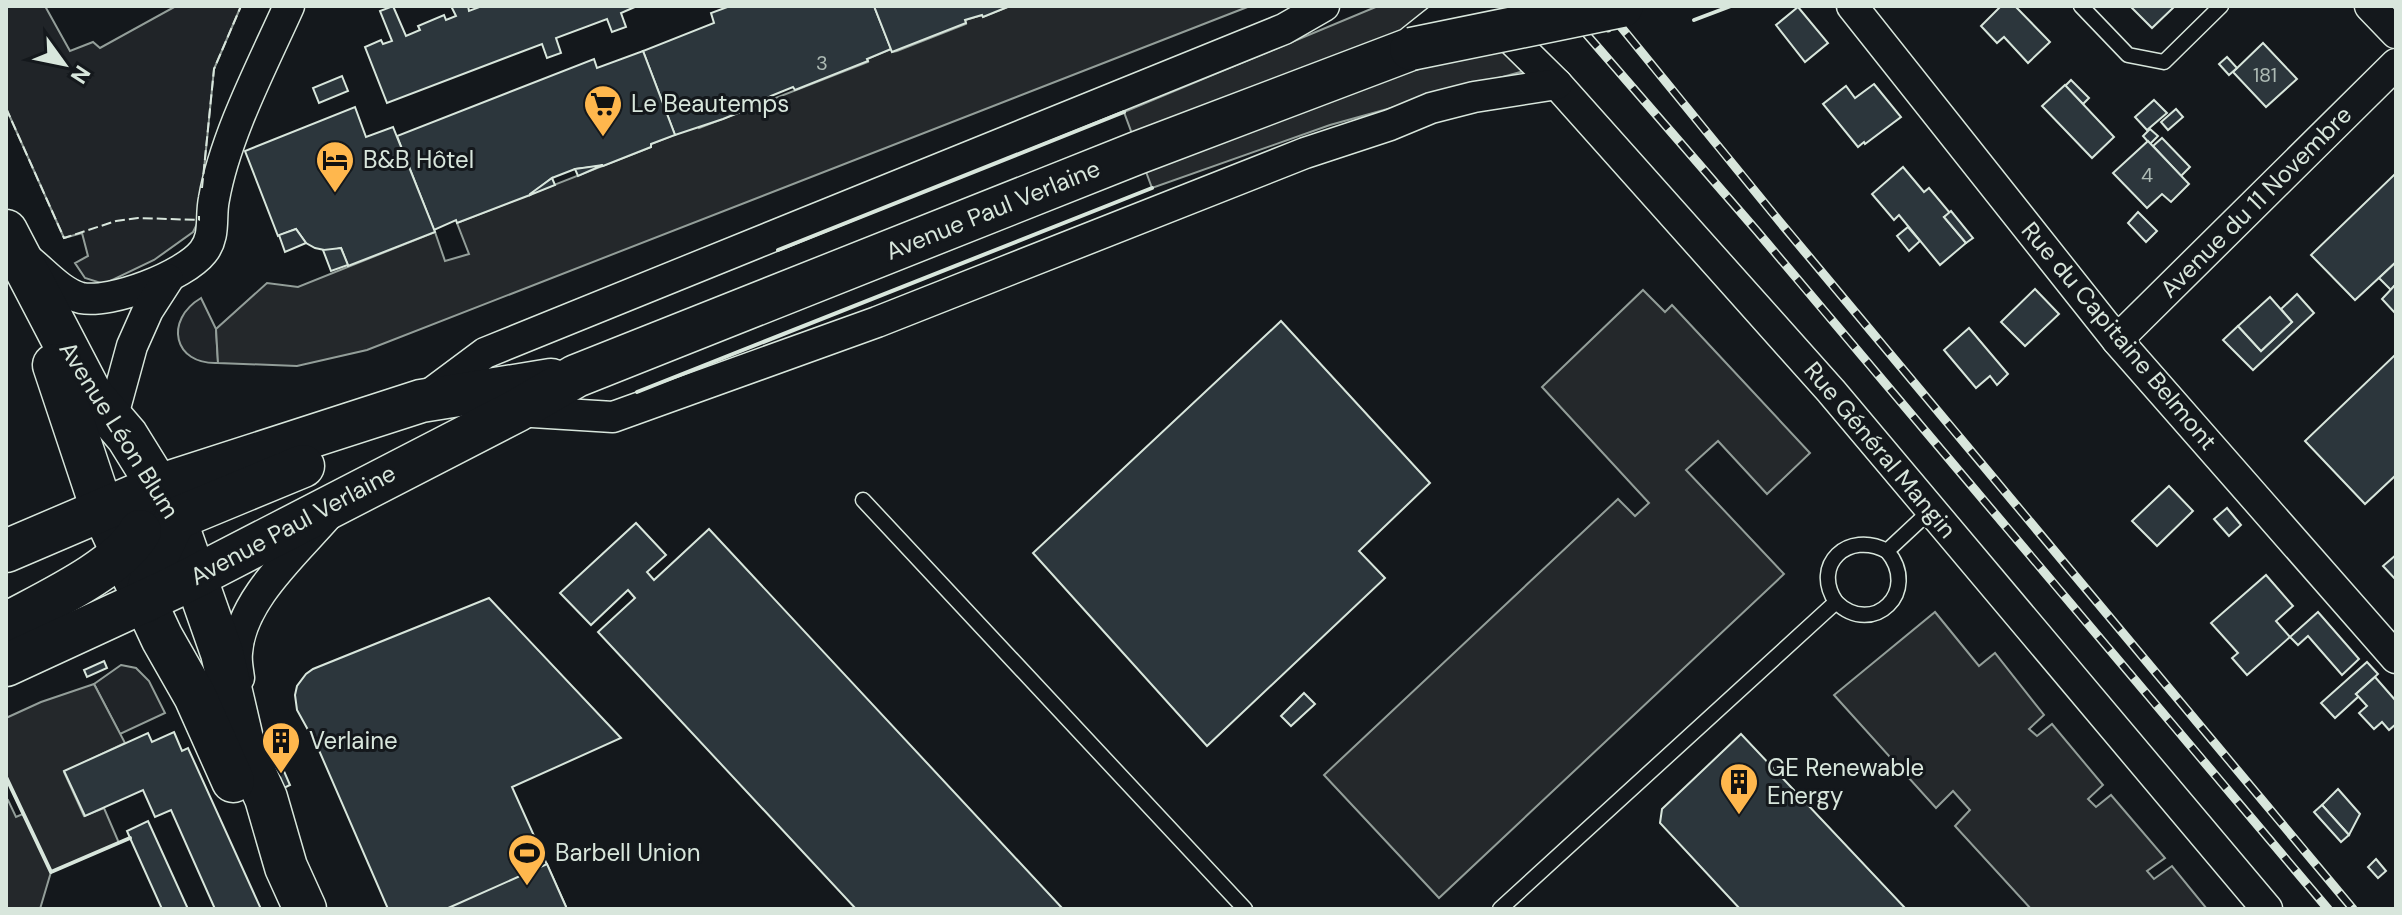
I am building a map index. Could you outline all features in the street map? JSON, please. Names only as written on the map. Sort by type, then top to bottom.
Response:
[{"type":"main road","points":[[1411,49],[1465,6]]},
{"type":"main road","points":[[1411,49],[1515,6]]},
{"type":"main road","points":[[1411,49],[1622,6]]},
{"type":"main road","name":"Avenue Paul Verlaine","points":[[6,551],[150,542],[340,500],[516,411],[576,376],[1137,153],[1411,49]]},
{"type":"main road","name":"Avenue Léon Blum","points":[[10,239],[46,343],[65,373],[96,448],[150,542],[207,615],[222,653],[231,769],[266,798],[286,867],[305,909]]},
{"type":"main road","name":"Avenue Léon Blum","points":[[10,239],[91,394],[127,436],[150,542]]},
{"type":"main road","name":"Avenue Paul Verlaine","points":[[6,665],[150,542],[299,468],[421,401],[576,376]]},
{"type":"main road","points":[[6,624],[150,542],[195,696],[231,769]]},
{"type":"street","points":[[10,239],[69,293],[83,298],[107,297],[168,279],[187,268],[204,251],[211,236],[214,199],[229,146],[289,6]]},
{"type":"street","points":[[421,401],[485,353],[1284,29],[1324,6]]},
{"type":"street","name":"Rue Général Mangin","points":[[1477,6],[1557,84],[1831,391],[2267,909]]},
{"type":"street","name":"Rue du Capitaine Belmont","points":[[1852,6],[2117,340],[2396,658]]},
{"type":"street","points":[[2370,6],[2396,33]]},
{"type":"street","name":"Avenue du 11 Novembre","points":[[2117,340],[2396,64]]},
{"type":"street","points":[[516,411],[613,417],[877,322],[1305,153],[1431,108],[1474,97],[1557,84]]},
{"type":"street","points":[[112,419],[132,346],[148,310],[168,279]]},
{"type":"street","points":[[231,769],[236,654],[243,624],[265,587],[340,500]]},
{"type":"lane","points":[[2081,6],[2128,55],[2164,62],[2221,6]]},
{"type":"lane","points":[[863,500],[1245,909]]},
{"type":"lane","points":[[1887,551],[1931,510]]},
{"type":"lane","points":[[1867,543],[1887,551],[1900,578],[1898,590],[1884,609],[1863,615],[1852,613],[1836,602],[1831,595],[1828,577],[1838,554],[1856,544],[1867,543]]},
{"type":"lane","points":[[1500,909],[1836,602]]},
{"type":"shaded area","points":[[6,6],[45,6],[70,51],[93,42],[100,48],[176,6],[241,6],[214,69],[199,220],[193,232],[154,260],[104,284],[85,278],[75,263],[88,256],[82,233],[64,238],[6,108]]},
{"type":"shaded area","points":[[1010,6],[1250,6],[367,350],[297,366],[218,363],[216,329],[267,283],[298,287],[435,232],[445,261],[469,254],[457,223],[651,147],[651,144],[868,62],[867,59],[891,49],[892,52],[897,51],[966,24],[965,20],[983,17]]},
{"type":"shaded area","points":[[1378,6],[1457,6],[1524,71],[1330,125],[1152,188],[1124,112]]},
{"type":"shaded area","points":[[1643,290],[1665,312],[1672,305],[1810,453],[1767,494],[1718,441],[1686,470],[1784,574],[1439,898],[1324,775],[1618,499],[1635,516],[1649,503],[1542,387]]},
{"type":"shaded area","points":[[201,298],[216,329],[218,363],[191,357],[179,340],[178,329],[182,318],[189,307]]},
{"type":"shaded area","points":[[1935,612],[1979,666],[1995,653],[2044,715],[2029,729],[2037,736],[2052,724],[2103,785],[2088,799],[2096,807],[2111,795],[2165,858],[2147,871],[2154,879],[2172,866],[2207,909],[2031,909],[1955,826],[1970,810],[1953,791],[1936,808],[1834,695]]},
{"type":"shaded area","points":[[121,665],[136,668],[149,681],[165,713],[120,734],[94,684]]},
{"type":"shaded area","points":[[94,684],[125,743],[64,772],[84,816],[104,808],[119,843],[51,872],[40,909],[6,909],[6,801],[16,817],[23,814],[6,777],[6,718]]},
{"type":"building","points":[[393,6],[406,36],[420,30],[418,26],[444,15],[446,20],[456,16],[451,6],[468,6],[469,11],[482,6],[637,6],[621,13],[626,27],[612,32],[607,19],[556,38],[561,53],[547,58],[542,44],[387,103],[365,47],[381,40],[383,44],[392,41],[380,11]]},
{"type":"building","points":[[730,6],[874,6],[891,49],[795,90],[793,87],[771,96],[723,119],[675,135],[643,51],[714,23],[711,13]]},
{"type":"building","points":[[874,6],[1010,6],[983,17],[965,20],[966,23],[892,52]]},
{"type":"building","points":[[2001,6],[2015,6],[2050,42],[2028,63],[2004,37],[1997,43],[1981,26]]},
{"type":"building","points":[[2130,6],[2175,6],[2152,28]]},
{"type":"building","points":[[1798,7],[1828,43],[1805,62],[1776,25]]},
{"type":"building","points":[[2263,43],[2297,79],[2266,107],[2233,72]]},
{"type":"building","points":[[643,51],[675,135],[603,166],[575,169],[552,178],[530,195],[434,230],[397,136],[594,59],[597,68]]},
{"type":"building","points":[[2227,57],[2237,68],[2229,75],[2219,64]]},
{"type":"building","points":[[342,76],[348,91],[319,103],[313,88]]},
{"type":"building","points":[[2071,80],[2089,98],[2083,104],[2065,86]]},
{"type":"building","points":[[1874,84],[1901,117],[1858,147],[1823,104],[1846,86],[1855,98]]},
{"type":"building","points":[[2065,85],[2114,137],[2092,158],[2042,106]]},
{"type":"building","points":[[2154,100],[2167,113],[2147,130],[2135,117]]},
{"type":"building","points":[[355,107],[366,137],[393,127],[435,232],[348,266],[341,248],[329,251],[315,248],[306,243],[296,229],[278,236],[245,151]]},
{"type":"building","points":[[2176,109],[2183,117],[2168,130],[2161,122]]},
{"type":"building","points":[[2150,129],[2158,136],[2150,144],[2143,136]]},
{"type":"building","points":[[2162,138],[2190,167],[2181,176],[2153,146]]},
{"type":"building","points":[[2148,141],[2189,184],[2171,202],[2162,194],[2147,208],[2113,173]]},
{"type":"building","points":[[603,165],[578,176],[575,169]]},
{"type":"building","points":[[1903,167],[1924,192],[1929,188],[1950,213],[1944,217],[1966,243],[1940,265],[1899,215],[1894,220],[1872,194]]},
{"type":"building","points":[[2396,173],[2396,262],[2355,300],[2311,255]]},
{"type":"building","points":[[552,178],[555,185],[530,195],[530,194]]},
{"type":"building","points":[[1951,211],[1973,238],[1966,243],[1944,217]]},
{"type":"building","points":[[2138,212],[2157,231],[2146,242],[2128,223]]},
{"type":"building","points":[[1908,227],[1920,241],[1909,251],[1897,236]]},
{"type":"building","points":[[296,229],[306,243],[285,252],[279,235]]},
{"type":"building","points":[[341,248],[348,265],[331,271],[323,250]]},
{"type":"building","points":[[2396,262],[2396,284],[2391,290],[2379,278]]},
{"type":"building","points":[[2396,284],[2396,313],[2395,313],[2382,299]]},
{"type":"building","points":[[2035,289],[2059,314],[2025,346],[2001,322]]},
{"type":"building","points":[[2297,294],[2314,313],[2253,370],[2223,340],[2238,326],[2261,351],[2292,322],[2281,309]]},
{"type":"building","points":[[2270,297],[2292,322],[2261,351],[2238,326]]},
{"type":"building","points":[[1281,321],[1430,483],[1359,551],[1385,578],[1207,746],[1033,553]]},
{"type":"building","points":[[1969,328],[2008,374],[1997,385],[1990,376],[1976,388],[1944,350]]},
{"type":"building","points":[[2396,354],[2396,475],[2365,504],[2305,441]]},
{"type":"building","points":[[2169,486],[2193,511],[2157,546],[2132,521]]},
{"type":"building","points":[[2227,508],[2241,525],[2229,536],[2214,519]]},
{"type":"building","points":[[636,523],[666,555],[647,572],[654,580],[709,529],[1063,909],[856,909],[598,632],[635,598],[628,590],[591,625],[560,593]]},
{"type":"building","points":[[2396,555],[2396,580],[2383,566]]},
{"type":"building","points":[[2266,575],[2293,606],[2276,621],[2290,637],[2247,675],[2232,658],[2238,653],[2211,623]]},
{"type":"building","points":[[489,598],[621,738],[512,787],[567,909],[388,909],[318,748],[297,710],[297,686],[313,669]]},
{"type":"building","points":[[2318,612],[2359,659],[2342,675],[2308,636],[2298,645],[2290,637]]},
{"type":"building","points":[[104,661],[107,668],[87,677],[84,670]]},
{"type":"building","points":[[2367,662],[2378,674],[2335,718],[2321,703]]},
{"type":"building","points":[[2375,677],[2396,701],[2396,724],[2389,730],[2382,722],[2374,729],[2359,713],[2367,706],[2356,694]]},
{"type":"building","points":[[1304,693],[1315,704],[1291,726],[1281,716]]},
{"type":"building","points":[[174,732],[182,751],[188,748],[261,909],[215,909],[171,810],[155,817],[143,790],[85,816],[64,771],[148,733],[152,742]]},
{"type":"building","name":"GE Renewable Energy","points":[[1741,734],[1906,909],[1740,909],[1660,823],[1662,809]]},
{"type":"building","name":"Verlaine","points":[[280,762],[290,785],[282,789],[272,765]]},
{"type":"building","points":[[2338,789],[2360,814],[2349,835],[2322,805]]},
{"type":"building","points":[[2322,805],[2349,835],[2341,842],[2314,812]]},
{"type":"building","points":[[148,821],[188,909],[162,909],[127,831]]},
{"type":"building","points":[[2376,859],[2386,871],[2378,878],[2368,867]]},
{"type":"building","name":"Barbell Union","points":[[547,864],[567,909],[446,909]]},
{"type":"railway","points":[[1562,6],[1756,230],[2328,909]]},
{"type":"railway","points":[[1588,6],[1608,28]]},
{"type":"railway","points":[[1604,6],[1780,222],[2353,909]]},
{"type":"fence","points":[[202,188],[214,69],[241,6]]},
{"type":"fence","points":[[6,108],[64,238],[116,221],[138,218],[199,220],[199,216]]},
{"type":"wall","points":[[1694,20],[1731,6]]},
{"type":"wall","points":[[778,250],[1124,112]]},
{"type":"wall","points":[[637,392],[1152,188]]},
{"type":"wall","points":[[6,777],[51,872],[130,838]]},
{"type":"place","name":"Le Beautemps","points":[[603,138]]},
{"type":"place","name":"B&B Hôtel","points":[[335,194]]},
{"type":"place","name":"Verlaine","points":[[281,775]]},
{"type":"place","name":"GE Renewable Energy","points":[[1739,816]]},
{"type":"place","name":"Barbell Union","points":[[527,887]]}]
